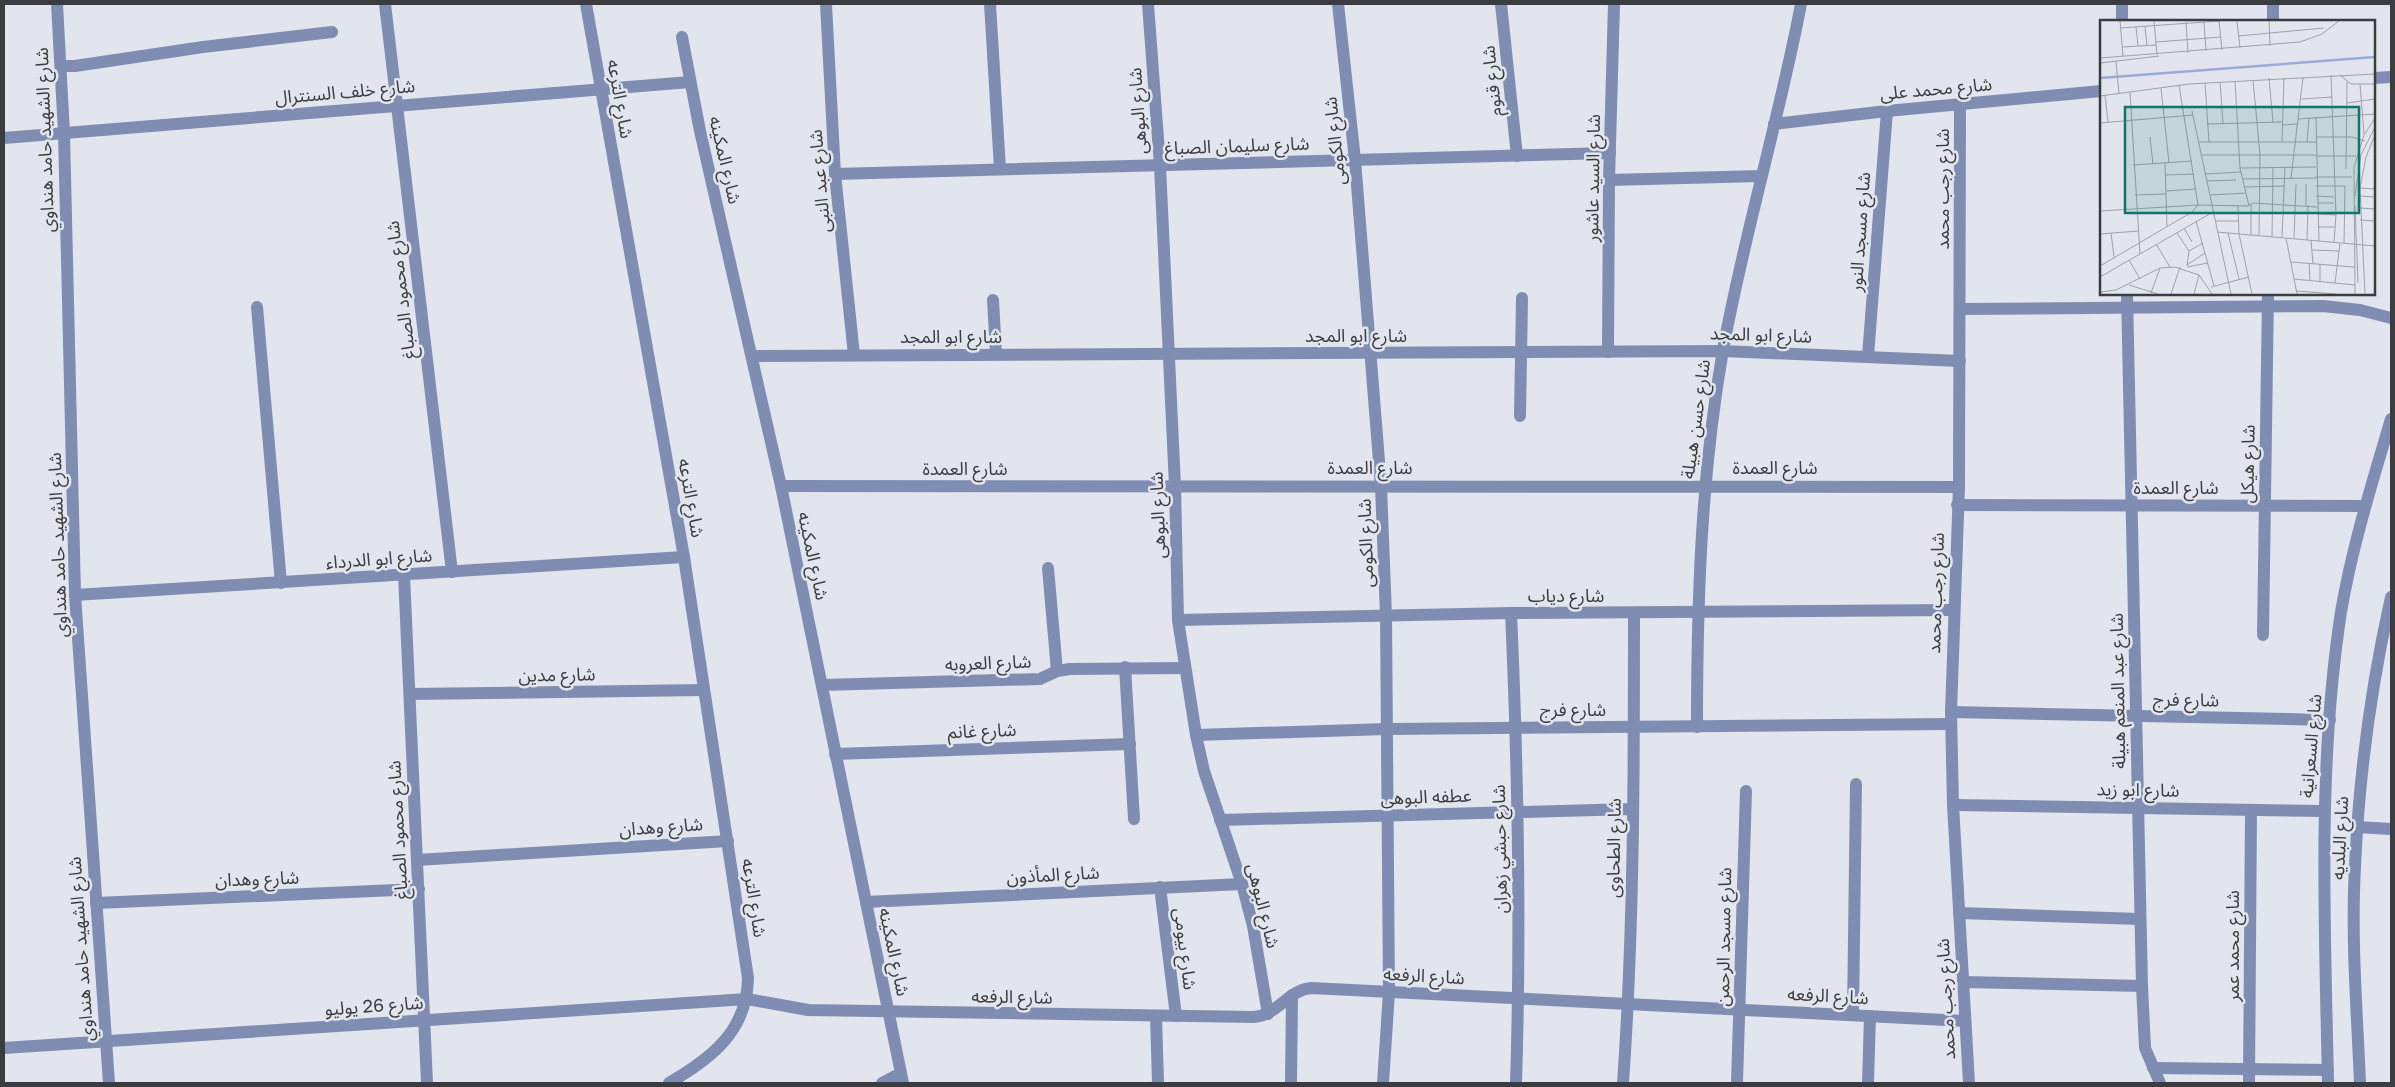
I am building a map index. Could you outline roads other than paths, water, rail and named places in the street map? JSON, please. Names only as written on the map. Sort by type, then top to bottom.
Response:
[{"type":"street","name":"شارع الشهيد حامد هنداوي","points":[[57,4],[64,133],[75,595],[104,1042],[109,1083]]},
{"type":"street","name":"شارع محمود الصباغ","points":[[385,4],[452,572]]},
{"type":"street","name":"شارع الترعه","points":[[586,4],[684,557],[745,954],[748,999]]},
{"type":"street","name":"شارع عبد النبى","points":[[826,4],[835,174],[854,355]]},
{"type":"street","points":[[990,4],[1000,169]]},
{"type":"street","name":"شارع البوهى","points":[[1148,4],[1160,166],[1175,486],[1178,620],[1196,736],[1220,820],[1242,884],[1253,926],[1268,1014]]},
{"type":"street","name":"شارع الكومى","points":[[1338,4],[1355,160],[1381,486],[1386,616],[1389,992],[1383,1083]]},
{"type":"street","name":"شارع قنوم","points":[[1501,4],[1517,156]]},
{"type":"street","name":"شارع السيد عاشور","points":[[1608,352],[1609,180],[1614,4]]},
{"type":"street","name":"شارع حسن هبيلة","points":[[1697,727],[1697,613],[1705,485],[1723,351],[1801,4]]},
{"type":"street","points":[[2122,4],[2122,20]]},
{"type":"street","points":[[2273,4],[2273,20]]},
{"type":"street","points":[[61,66],[75,66],[203,47],[332,32]]},
{"type":"street","name":"شارع المكينه","points":[[682,37],[690,82],[781,486],[902,1078]]},
{"type":"street","points":[[2375,78],[2391,77]]},
{"type":"street","name":"شارع خلف السنترال","points":[[4,138],[690,82]]},
{"type":"street","name":"شارع محمد على","points":[[1774,124],[1887,110],[2100,91]]},
{"type":"street","name":"شارع رجب محمد","points":[[1960,104],[1961,309],[1959,487],[1951,718],[1953,805],[1969,1083]]},
{"type":"street","name":"شارع مسجد النور","points":[[1868,356],[1887,110]]},
{"type":"street","name":"شارع سليمان الصباغ","points":[[835,174],[1610,153]]},
{"type":"street","points":[[1609,180],[1761,176]]},
{"type":"street","name":"شارع عبد المنعم هبيلة","points":[[2127,295],[2142,986],[2145,1048],[2160,1083]]},
{"type":"street","points":[[1520,416],[1522,298]]},
{"type":"street","points":[[993,300],[996,354]]},
{"type":"street","points":[[1961,309],[2128,307],[2268,300],[2360,310],[2391,318]]},
{"type":"street","name":"شارع هيكل","points":[[2263,635],[2268,300]]},
{"type":"street","points":[[257,307],[281,583]]},
{"type":"street","name":"شارع ابو المجد","points":[[752,356],[1723,351],[1960,361]]},
{"type":"street","name":"شارع السعرانية","points":[[2328,1083],[2324,811],[2330,720],[2341,612],[2364,506],[2391,419]]},
{"type":"street","name":"شارع العمدة","points":[[781,486],[1705,485],[1959,487]]},
{"type":"street","name":"شارع العمدة","points":[[1957,505],[2364,506]]},
{"type":"street","name":"شارع ابو الدرداء","points":[[75,595],[684,557]]},
{"type":"street","points":[[1048,568],[1057,671]]},
{"type":"street","name":"شارع محمود الصباغ","points":[[404,575],[427,1083]]},
{"type":"street","name":"شارع البلديه","points":[[2360,1083],[2354,945],[2357,827],[2368,717],[2391,597]]},
{"type":"street","name":"شارع دياب","points":[[1178,620],[1511,614],[1954,610]]},
{"type":"street","name":"شارع حبشي زهران","points":[[1511,614],[1516,728],[1519,998],[1516,1083]]},
{"type":"street","name":"شارع الطحاوى","points":[[1623,1083],[1628,1004],[1633,809],[1634,614]]},
{"type":"street","points":[[1125,667],[1134,819]]},
{"type":"street","name":"شارع العروبه","points":[[822,685],[1040,679],[1057,671],[1070,668],[1184,668]]},
{"type":"street","name":"شارع مدين","points":[[410,694],[704,690]]},
{"type":"street","name":"شارع فرج","points":[[1196,736],[1387,729],[1697,727],[1951,718],[2136,717],[2330,720]]},
{"type":"street","name":"شارع غانم","points":[[835,754],[1130,744]]},
{"type":"street","points":[[1853,1015],[1856,784]]},
{"type":"street","name":"شارع مسجد الرحمن","points":[[1737,1083],[1746,791]]},
{"type":"street","name":"شارع ابو زيد","points":[[1953,805],[2324,811]]},
{"type":"street","name":"عطفه البوهى","points":[[1220,820],[1633,809]]},
{"type":"street","name":"شارع محمد عمر","points":[[2249,1083],[2251,810]]},
{"type":"street","points":[[2357,827],[2391,828]]},
{"type":"street","name":"شارع وهدان","points":[[417,860],[728,840]]},
{"type":"street","name":"شارع المأذون","points":[[866,902],[1242,884]]},
{"type":"street","name":"شارع بيومى","points":[[1160,888],[1176,1016]]},
{"type":"street","name":"شارع وهدان","points":[[96,903],[419,889]]},
{"type":"street","points":[[1959,913],[2140,919]]},
{"type":"street","points":[[1963,982],[2142,986]]},
{"type":"street","name":"شارع الرفعه","points":[[889,1012],[1254,1017],[1268,1014],[1297,991],[1311,988],[1965,1021]]},
{"type":"street","points":[[1291,1083],[1292,995]]},
{"type":"street","points":[[669,1083],[702,1062],[725,1040],[739,1020],[748,999]]},
{"type":"street","name":"شارع 26 يوليو","points":[[4,1048],[748,999],[808,1010],[889,1012]]},
{"type":"street","points":[[1156,1016],[1158,1083]]},
{"type":"street","points":[[1868,1083],[1870,1016]]},
{"type":"street","points":[[2154,1068],[2328,1070]]},
{"type":"street","points":[[882,1083],[902,1078]]}]
